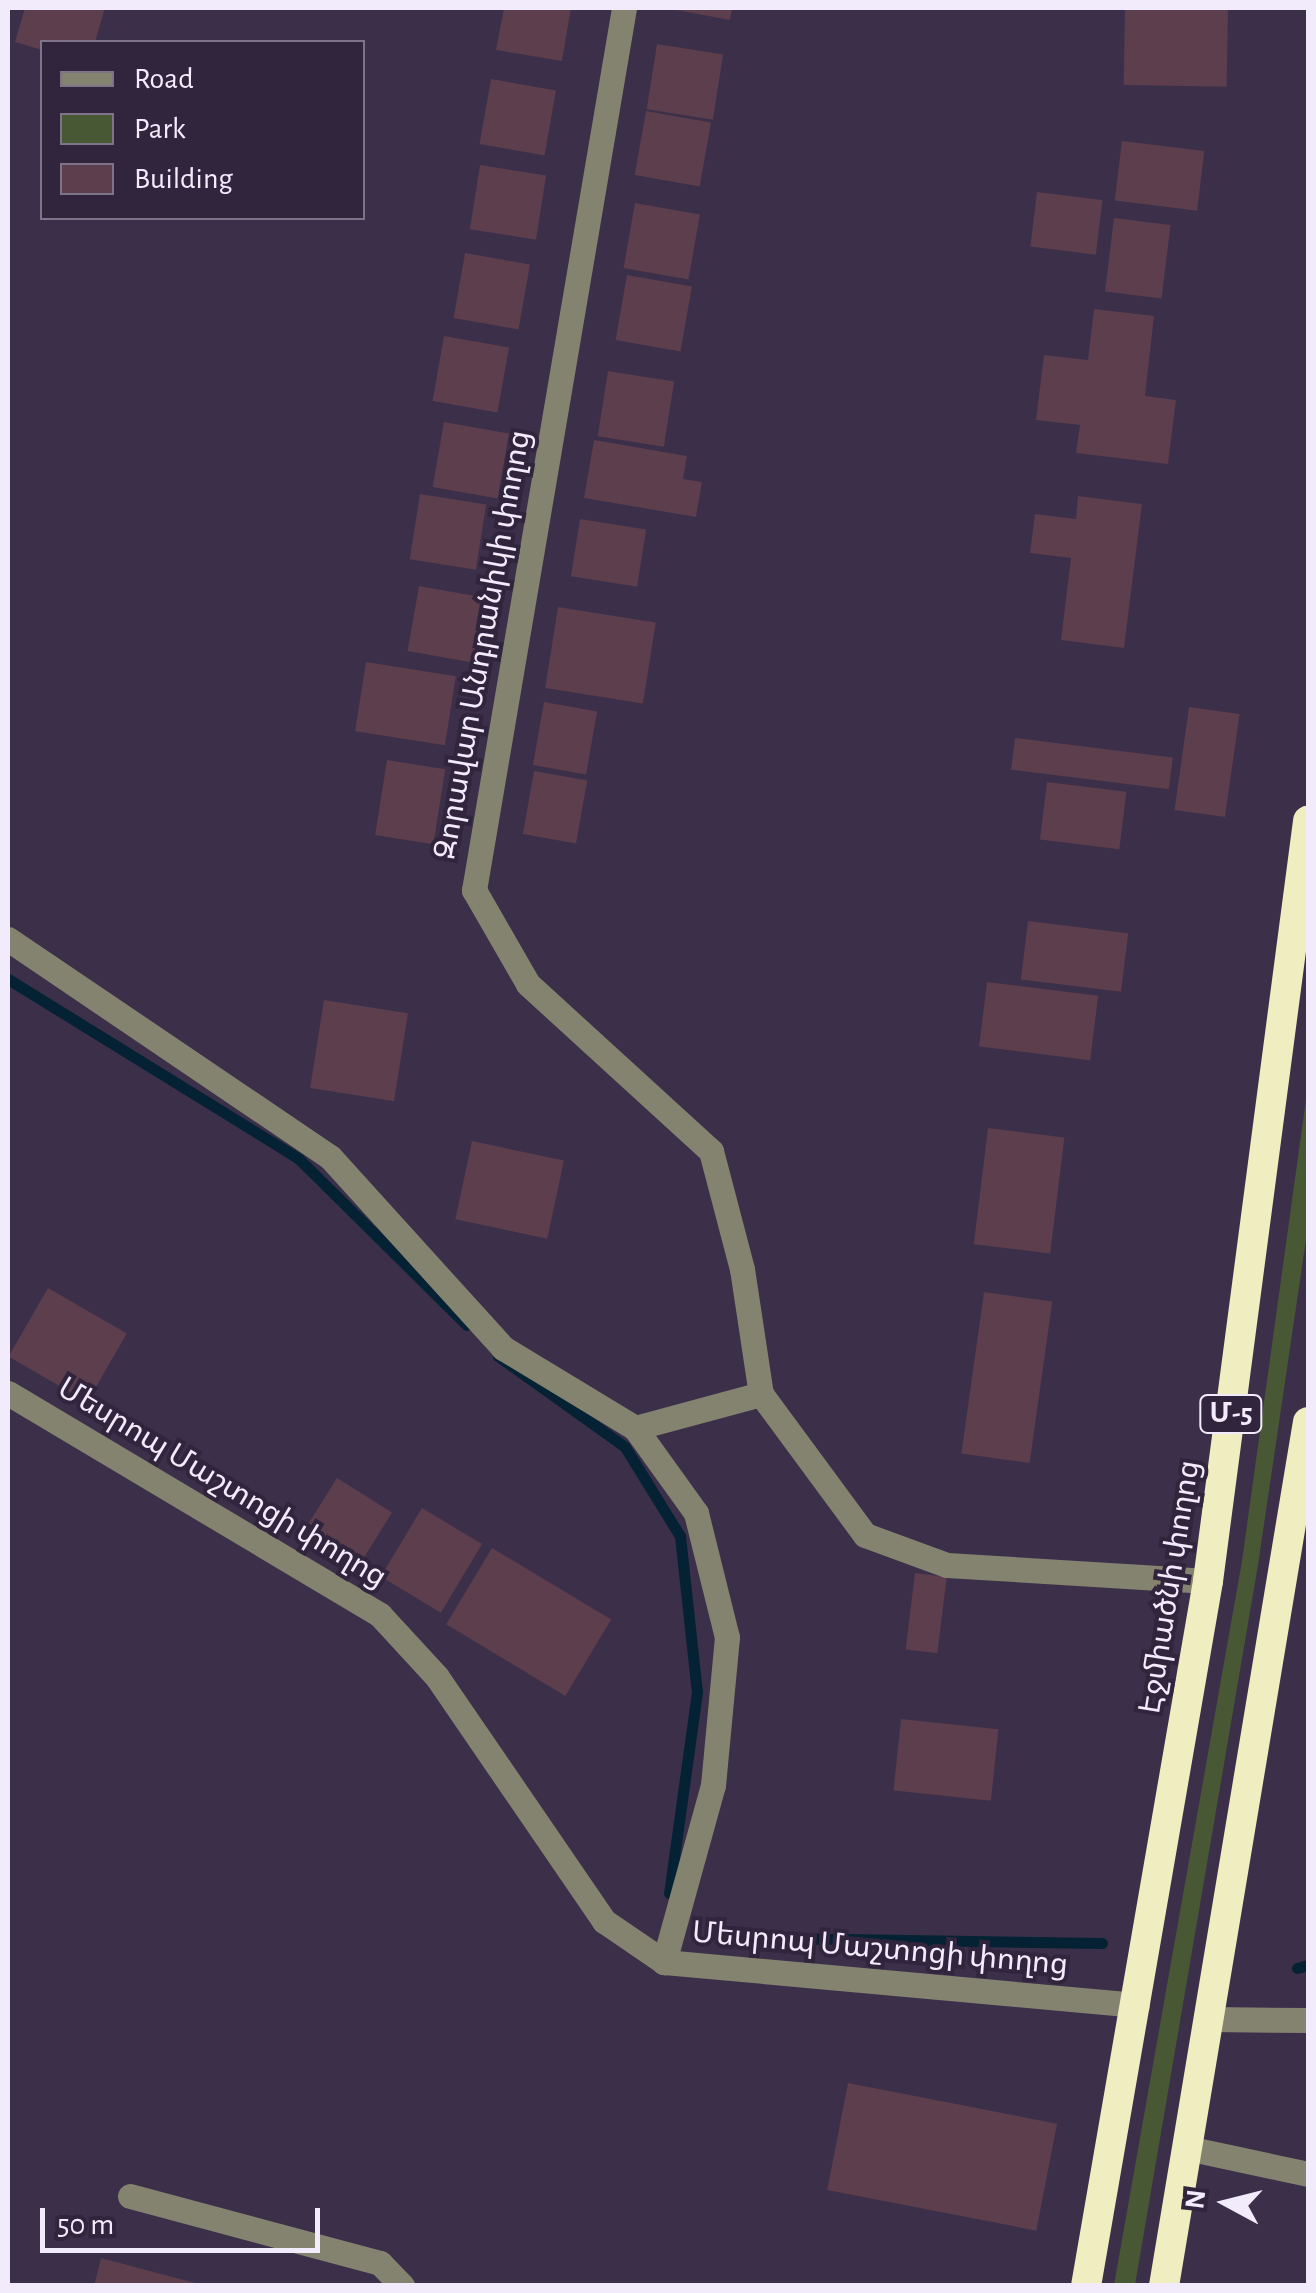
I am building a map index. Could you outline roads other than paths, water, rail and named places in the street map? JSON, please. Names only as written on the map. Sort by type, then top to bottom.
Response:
[{"type":"highway","name":"Էջմիածնի փողոց","points":[[1137,2004],[1208,1581],[1308,821]]},
{"type":"highway","name":"Մ-5","points":[[1164,2286],[1308,1422]]},
{"type":"highway","name":"Մ-5","points":[[1086,2286],[1137,2004]]},
{"type":"street","name":"Զորավար Անդրանիկի փողոց","points":[[624,8],[474,890],[528,984],[711,1151],[742,1269],[761,1394],[865,1535],[946,1565],[1208,1581]]},
{"type":"street","points":[[8,939],[330,1158],[503,1348],[634,1428],[696,1513],[727,1637],[713,1785],[664,1962]]},
{"type":"street","name":"Մեսրոպ Մաշտոցի փողոց","points":[[8,1392],[380,1615],[438,1677],[604,1921],[664,1962],[1137,2004]]},
{"type":"street","points":[[634,1428],[761,1394]]},
{"type":"street","points":[[1210,2019],[1308,2020]]},
{"type":"street","points":[[1187,2148],[1308,2174]]},
{"type":"street","points":[[130,2196],[380,2263],[402,2286]]},
{"type":"waterway","points":[[8,979],[299,1159],[467,1325]]},
{"type":"waterway","points":[[498,1356],[625,1447],[680,1536],[697,1692],[669,1893]]},
{"type":"waterway","points":[[719,1937],[1102,1943]]},
{"type":"waterway","points":[[1297,1968],[1308,1965]]}]
